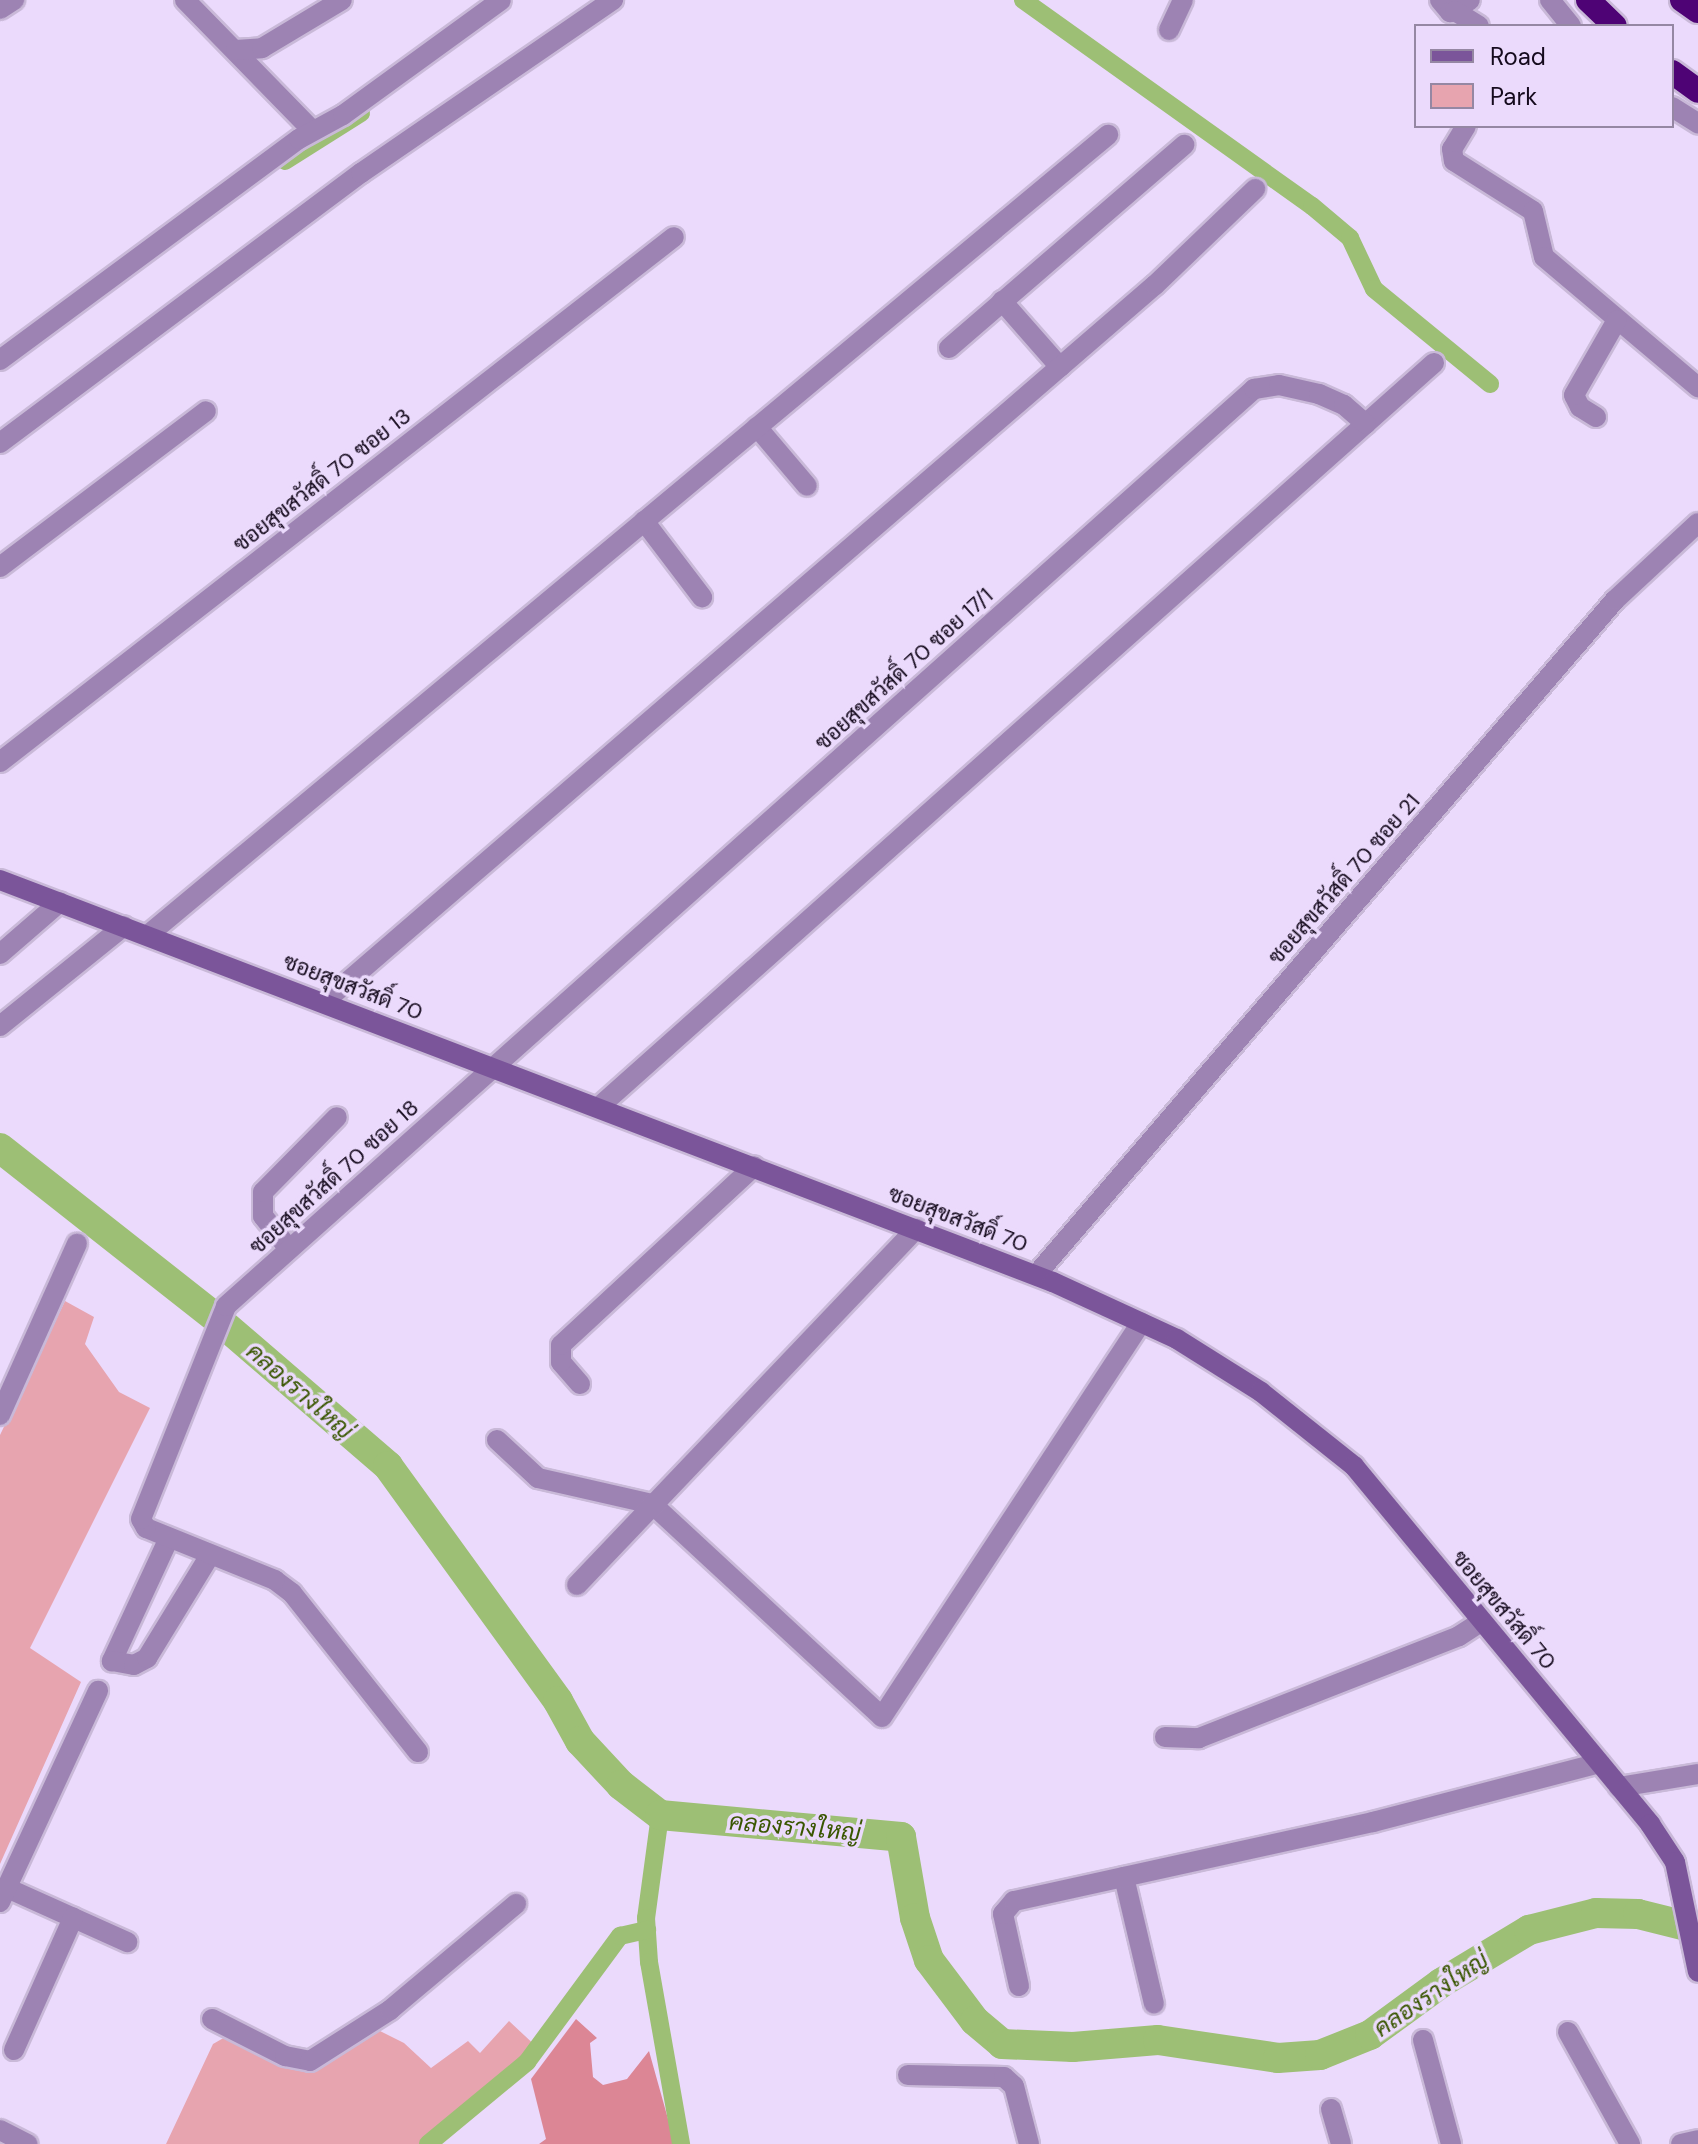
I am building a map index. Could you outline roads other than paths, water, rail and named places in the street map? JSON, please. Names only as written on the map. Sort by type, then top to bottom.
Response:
[{"type":"highway","points":[[1588,0],[1613,24]]},
{"type":"highway","points":[[1682,0],[1698,11]]},
{"type":"highway","points":[[1674,73],[1698,91]]},
{"type":"street","points":[[0,9],[14,0]]},
{"type":"street","points":[[185,0],[312,130]]},
{"type":"street","points":[[236,50],[262,48],[342,0]]},
{"type":"street","points":[[0,360],[312,130],[343,115],[501,0]]},
{"type":"street","points":[[0,443],[361,173],[613,0]]},
{"type":"street","points":[[1169,30],[1183,0]]},
{"type":"street","points":[[1550,0],[1569,24]]},
{"type":"street","points":[[1455,4],[1477,24]]},
{"type":"street","points":[[1674,108],[1698,123]]},
{"type":"street","points":[[1465,128],[1452,149],[1454,161],[1533,211],[1544,257],[1698,387]]},
{"type":"street","points":[[148,935],[1108,135]]},
{"type":"street","points":[[949,348],[1184,145]]},
{"type":"street","points":[[324,1002],[1060,367],[1255,189]]},
{"type":"street","name":"ซอยสุขสวัสดิ์ 70 ซอย 13","points":[[0,762],[674,237]]},
{"type":"street","points":[[1002,301],[1060,367]]},
{"type":"street","points":[[1596,417],[1580,407],[1574,395],[1617,320]]},
{"type":"street","points":[[600,1106],[1434,363]]},
{"type":"street","name":"ซอยสุขสวัสดิ์ 70 ซอย 17/1","points":[[494,1066],[1254,389],[1279,385],[1319,394],[1344,405],[1366,424]]},
{"type":"street","points":[[0,567],[206,411]]},
{"type":"street","points":[[757,427],[807,486]]},
{"type":"street","points":[[644,521],[702,597]]},
{"type":"street","name":"ซอยสุขสวัสดิ์ 70 ซอย 21","points":[[1036,1275],[1603,614],[1698,523]]},
{"type":"street","name":"ซอยสุขสวัสดิ์ 70","points":[[0,880],[600,1106],[1036,1275],[1141,1322],[1261,1392],[1354,1466],[1619,1787],[1675,1862],[1698,1972]]},
{"type":"street","points":[[0,954],[60,902]]},
{"type":"street","points":[[0,1026],[124,926]]},
{"type":"street","name":"ซอยสุขสวัสดิ์ 70 ซอย 18","points":[[169,1538],[146,1528],[141,1519],[226,1306],[494,1066]]},
{"type":"street","points":[[289,1249],[263,1216],[263,1192],[337,1117]]},
{"type":"street","points":[[580,1384],[561,1362],[561,1345],[754,1166]]},
{"type":"street","points":[[577,1585],[916,1229]]},
{"type":"street","points":[[0,1415],[77,1244]]},
{"type":"street","points":[[497,1440],[538,1478],[652,1504],[882,1717],[1141,1322]]},
{"type":"street","points":[[210,1555],[147,1658],[134,1665],[112,1661],[169,1538],[275,1580],[292,1593],[418,1752]]},
{"type":"street","points":[[1165,1737],[1187,1741],[1199,1738],[1459,1636],[1482,1621]]},
{"type":"street","points":[[98,1691],[3,1895],[73,1918],[127,1942]]},
{"type":"street","points":[[1019,1986],[1003,1914],[1007,1905],[1402,1815],[1599,1763]]},
{"type":"street","points":[[1619,1787],[1698,1774]]},
{"type":"street","points":[[1124,1877],[1154,2004]]},
{"type":"street","points":[[212,2019],[285,2056],[310,2061],[390,2010],[516,1904]]},
{"type":"street","points":[[14,2050],[73,1918]]},
{"type":"street","points":[[1568,2032],[1630,2144]]},
{"type":"street","points":[[1423,2040],[1451,2144]]},
{"type":"street","points":[[908,2075],[1004,2077],[1014,2086],[1029,2144]]},
{"type":"street","points":[[1331,2109],[1341,2144]]},
{"type":"street","points":[[0,2130],[28,2144]]},
{"type":"street","points":[[1681,2144],[1698,2140]]},
{"type":"waterway","points":[[1023,0],[1312,206],[1350,238],[1374,289],[1490,384]]},
{"type":"waterway","points":[[285,161],[361,113]]},
{"type":"waterway","name":"คลองรางใหญ่","points":[[0,1148],[222,1323],[388,1466],[558,1701],[580,1741],[621,1785],[660,1815],[901,1837],[915,1918],[929,1960],[975,2021],[1002,2044],[1073,2047],[1158,2040],[1278,2058],[1320,2055],[1370,2035],[1441,1983],[1529,1930],[1596,1913],[1638,1914],[1698,1929]]},
{"type":"waterway","points":[[660,1815],[646,1918],[649,1962],[681,2144]]},
{"type":"waterway","points":[[428,2144],[527,2062],[620,1936],[647,1930]]}]
